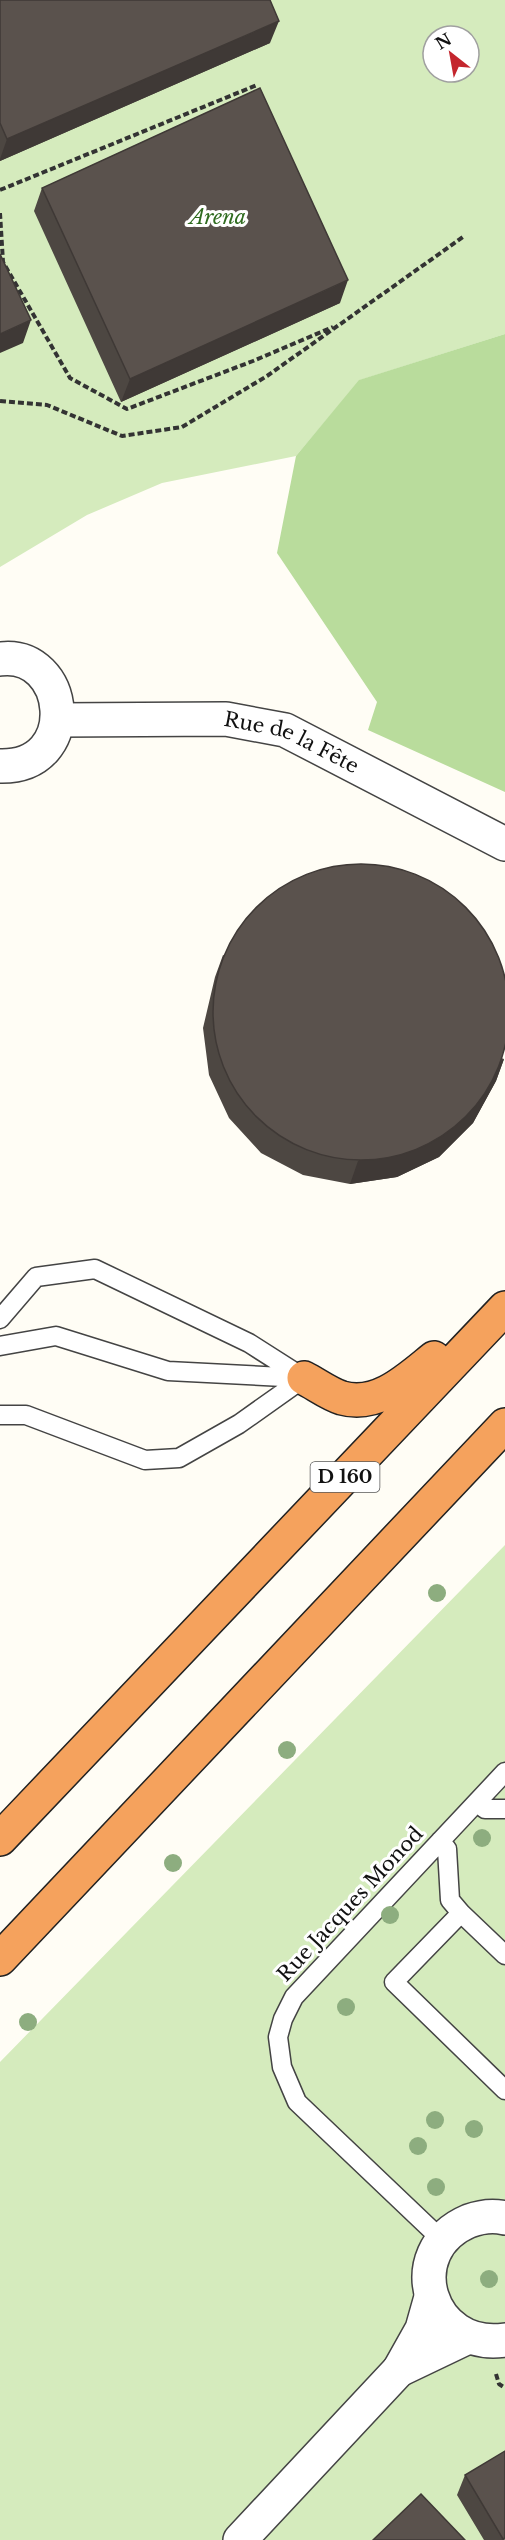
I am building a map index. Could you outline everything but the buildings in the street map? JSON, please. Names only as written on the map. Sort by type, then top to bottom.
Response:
[{"type":"highway","points":[[304,1378],[342,1398],[370,1400],[400,1386],[505,1300]]},
{"type":"highway","name":"D 160","points":[[0,1839],[505,1308]]},
{"type":"highway","points":[[0,1959],[505,1425]]},
{"type":"street","points":[[0,659],[24,662],[39,672],[51,685],[57,702],[58,720],[53,736],[42,751],[28,762],[11,767],[0,766]]},
{"type":"street","name":"Rue de la Fête","points":[[58,720],[226,719],[285,730],[505,844]]},
{"type":"street","points":[[505,2218],[498,2216],[477,2218],[458,2226],[442,2240],[432,2257],[429,2277],[431,2297],[439,2314],[452,2327],[468,2337],[486,2341],[505,2340]]},
{"type":"street","points":[[240,2540],[399,2370],[422,2329],[431,2297]]},
{"type":"street","points":[[399,2370],[468,2337]]},
{"type":"lane","points":[[0,1319],[36,1277],[95,1269],[249,1343],[304,1378]]},
{"type":"lane","points":[[0,1346],[56,1336],[168,1371],[304,1378]]},
{"type":"lane","points":[[0,1415],[26,1415],[146,1460],[179,1458],[239,1424],[304,1378]]},
{"type":"lane","name":"Rue Jacques Monod","points":[[442,2240],[297,2102],[282,2067],[278,2037],[283,2019],[294,1996],[505,1772]]},
{"type":"lane","points":[[477,1802],[485,1809],[505,1809]]},
{"type":"lane","points":[[440,1840],[447,1849],[450,1900],[505,1955]]},
{"type":"lane","points":[[461,1913],[394,1982],[505,2090]]},
{"type":"path","points":[[0,190],[257,84]]},
{"type":"path","points":[[0,213],[3,262],[70,378],[127,409],[253,361],[342,323]]},
{"type":"path","points":[[0,401],[47,405],[122,436],[182,427],[267,376],[463,237]]},
{"type":"green space","name":"Arena","points":[[0,0],[505,0],[505,334],[360,380],[296,456],[162,483],[87,515],[0,567]]},
{"type":"green space","points":[[505,334],[505,792],[368,730],[377,702],[277,553],[296,456],[359,380]]},
{"type":"green space","points":[[505,1545],[505,2540],[0,2540],[0,2062]]}]
